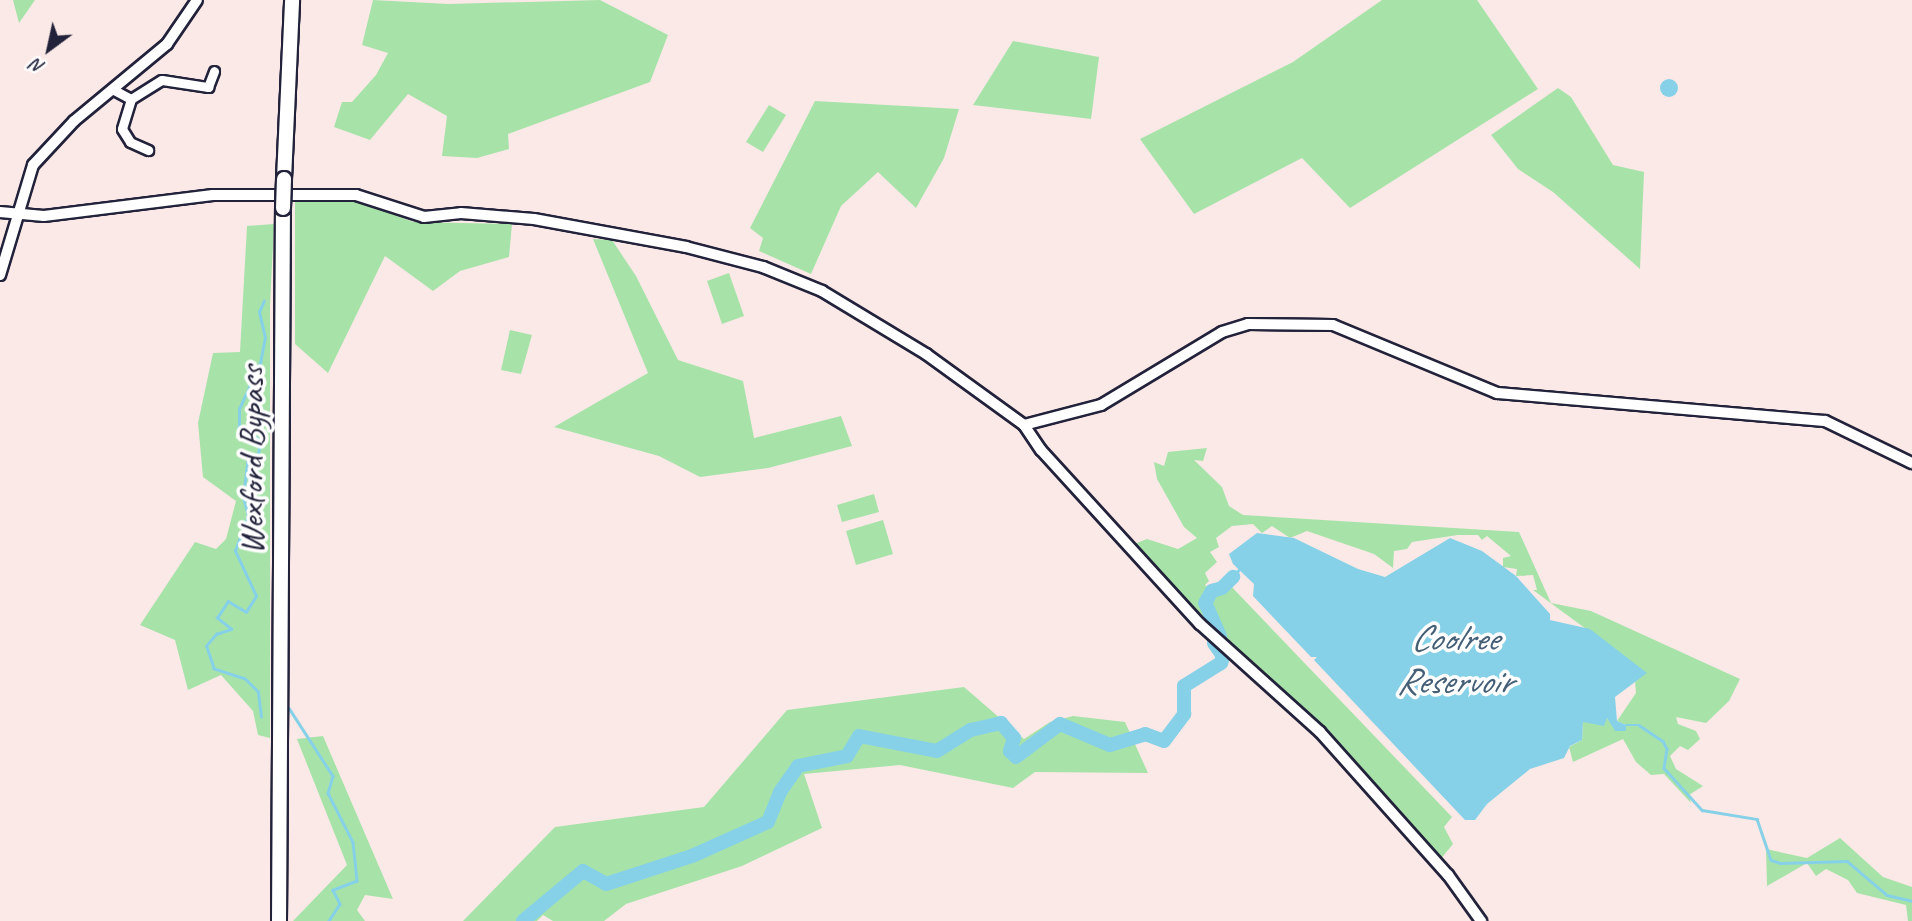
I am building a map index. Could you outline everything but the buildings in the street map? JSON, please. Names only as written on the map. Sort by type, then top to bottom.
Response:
[{"type":"highway","name":"Wexford Bypass","points":[[279,921],[283,208],[292,0]]},
{"type":"street","points":[[0,275],[33,165],[47,147],[167,44],[197,0]]},
{"type":"street","points":[[148,150],[130,142],[122,129],[131,99],[162,80],[208,87],[214,71]]},
{"type":"street","points":[[114,90],[131,99]]},
{"type":"street","points":[[0,212],[17,216],[213,195],[342,194],[424,217],[461,214],[534,219],[673,244],[763,267],[821,291],[926,354],[1024,425],[1041,450],[1200,624],[1320,732],[1448,875],[1481,921]]},
{"type":"street","points":[[1024,425],[1101,405],[1235,328],[1270,323],[1334,325],[1497,393],[1825,421],[1912,463]]},
{"type":"green space","points":[[13,0],[35,0],[19,23]]},
{"type":"green space","points":[[373,0],[448,4],[600,0],[668,35],[650,82],[508,134],[509,149],[477,158],[442,156],[447,116],[408,94],[370,140],[334,127],[342,102],[352,102],[376,75],[388,53],[362,45]]},
{"type":"green space","points":[[1382,0],[1477,0],[1538,89],[1350,208],[1302,158],[1194,214],[1140,139],[1293,62]]},
{"type":"green space","points":[[1013,41],[1099,57],[1091,119],[973,105]]},
{"type":"green space","points":[[1558,88],[1571,97],[1613,165],[1644,172],[1640,269],[1553,192],[1518,169],[1491,135]]},
{"type":"green space","points":[[815,101],[959,109],[944,158],[916,208],[878,172],[841,206],[811,274],[759,251],[763,238],[750,228]]},
{"type":"green space","points":[[769,105],[786,115],[763,152],[746,142]]},
{"type":"green space","points":[[295,199],[360,201],[413,222],[512,224],[509,257],[460,271],[433,291],[385,256],[328,373],[295,344]]},
{"type":"green space","points":[[274,224],[270,306],[270,738],[258,735],[253,711],[221,675],[188,690],[175,640],[140,625],[195,542],[216,549],[226,539],[236,501],[203,477],[198,423],[213,353],[240,352],[247,226]]},
{"type":"green space","points":[[593,239],[612,240],[636,276],[678,360],[743,381],[754,438],[841,416],[852,446],[768,468],[700,477],[659,456],[554,427],[648,373]]},
{"type":"green space","points":[[729,273],[744,316],[722,324],[707,281]]},
{"type":"green space","points":[[510,330],[532,335],[521,374],[501,370]]},
{"type":"green space","points":[[1207,448],[1203,461],[1194,460],[1222,487],[1229,506],[1243,515],[1519,532],[1551,603],[1591,611],[1740,679],[1729,701],[1706,723],[1676,717],[1678,724],[1696,731],[1700,739],[1688,750],[1680,746],[1670,756],[1676,769],[1703,786],[1689,795],[1691,803],[1664,774],[1651,775],[1636,762],[1623,739],[1573,762],[1569,747],[1582,740],[1583,722],[1607,718],[1616,731],[1625,730],[1626,725],[1617,721],[1636,693],[1635,682],[1646,673],[1533,590],[1537,590],[1533,575],[1516,576],[1517,569],[1503,567],[1503,558],[1511,556],[1487,536],[1482,540],[1478,535],[1458,535],[1412,542],[1407,549],[1394,551],[1393,568],[1374,554],[1307,531],[1290,538],[1272,526],[1262,533],[1253,524],[1232,526],[1216,538],[1219,547],[1210,552],[1217,562],[1205,573],[1209,581],[1205,585],[1212,591],[1228,583],[1452,817],[1444,827],[1453,844],[1439,861],[1134,544],[1147,539],[1178,549],[1197,538],[1184,527],[1157,479],[1154,462],[1164,466],[1168,452]]},
{"type":"green space","points":[[874,494],[879,512],[842,522],[837,505]]},
{"type":"green space","points":[[883,520],[893,554],[856,565],[846,531]]},
{"type":"green space","points":[[964,687],[1024,739],[1050,722],[1073,716],[1125,722],[1148,773],[1035,772],[1013,788],[900,765],[804,774],[822,828],[742,866],[626,904],[604,921],[553,921],[543,915],[537,921],[463,921],[555,827],[704,807],[787,710]]},
{"type":"green space","points":[[323,736],[393,899],[365,895],[357,910],[365,921],[293,921],[347,865],[297,739]]},
{"type":"green space","points":[[1840,838],[1883,877],[1912,887],[1912,921],[1908,921],[1906,905],[1857,893],[1848,880],[1826,869],[1816,876],[1807,863],[1767,886],[1766,849],[1807,858]]},
{"type":"water","points":[[1669,79],[1675,82],[1678,88],[1675,94],[1669,97],[1663,94],[1660,88],[1663,82]]},
{"type":"water","name":"Coolree Reservoir","points":[[1257,533],[1294,538],[1358,569],[1385,577],[1450,538],[1482,551],[1516,576],[1550,614],[1550,620],[1590,629],[1647,673],[1615,697],[1617,721],[1626,725],[1626,731],[1615,731],[1607,718],[1604,726],[1583,722],[1582,740],[1570,746],[1564,758],[1530,769],[1487,804],[1475,820],[1465,820],[1314,660],[1317,657],[1311,657],[1253,596],[1254,584],[1233,564],[1229,554]]},
{"type":"waterway","points":[[261,717],[258,692],[245,679],[214,669],[206,646],[216,634],[231,629],[217,618],[228,601],[246,612],[256,596],[235,551],[248,516],[243,497],[247,462],[258,453],[261,441],[239,428],[239,409],[260,363],[265,338],[259,312],[264,301]]},
{"type":"waterway","points":[[1233,577],[1241,567]]},
{"type":"waterway","points":[[1220,636],[1205,603],[1212,591],[1222,588],[1233,577]]},
{"type":"waterway","points":[[523,921],[583,871],[606,884],[692,856],[768,822],[780,792],[798,766],[847,756],[859,736],[937,751],[971,730],[1001,723],[1014,738],[1010,751],[1016,757],[1060,724],[1110,745],[1145,734],[1164,741],[1184,714],[1184,686],[1221,663],[1223,656],[1214,643]]},
{"type":"waterway","points":[[289,708],[333,776],[328,793],[353,842],[357,881],[333,890],[340,904],[329,921]]},
{"type":"waterway","points":[[1626,725],[1639,725],[1663,741],[1667,749],[1664,768],[1702,810],[1757,819],[1771,860],[1780,863],[1847,861],[1887,895],[1912,901]]}]
